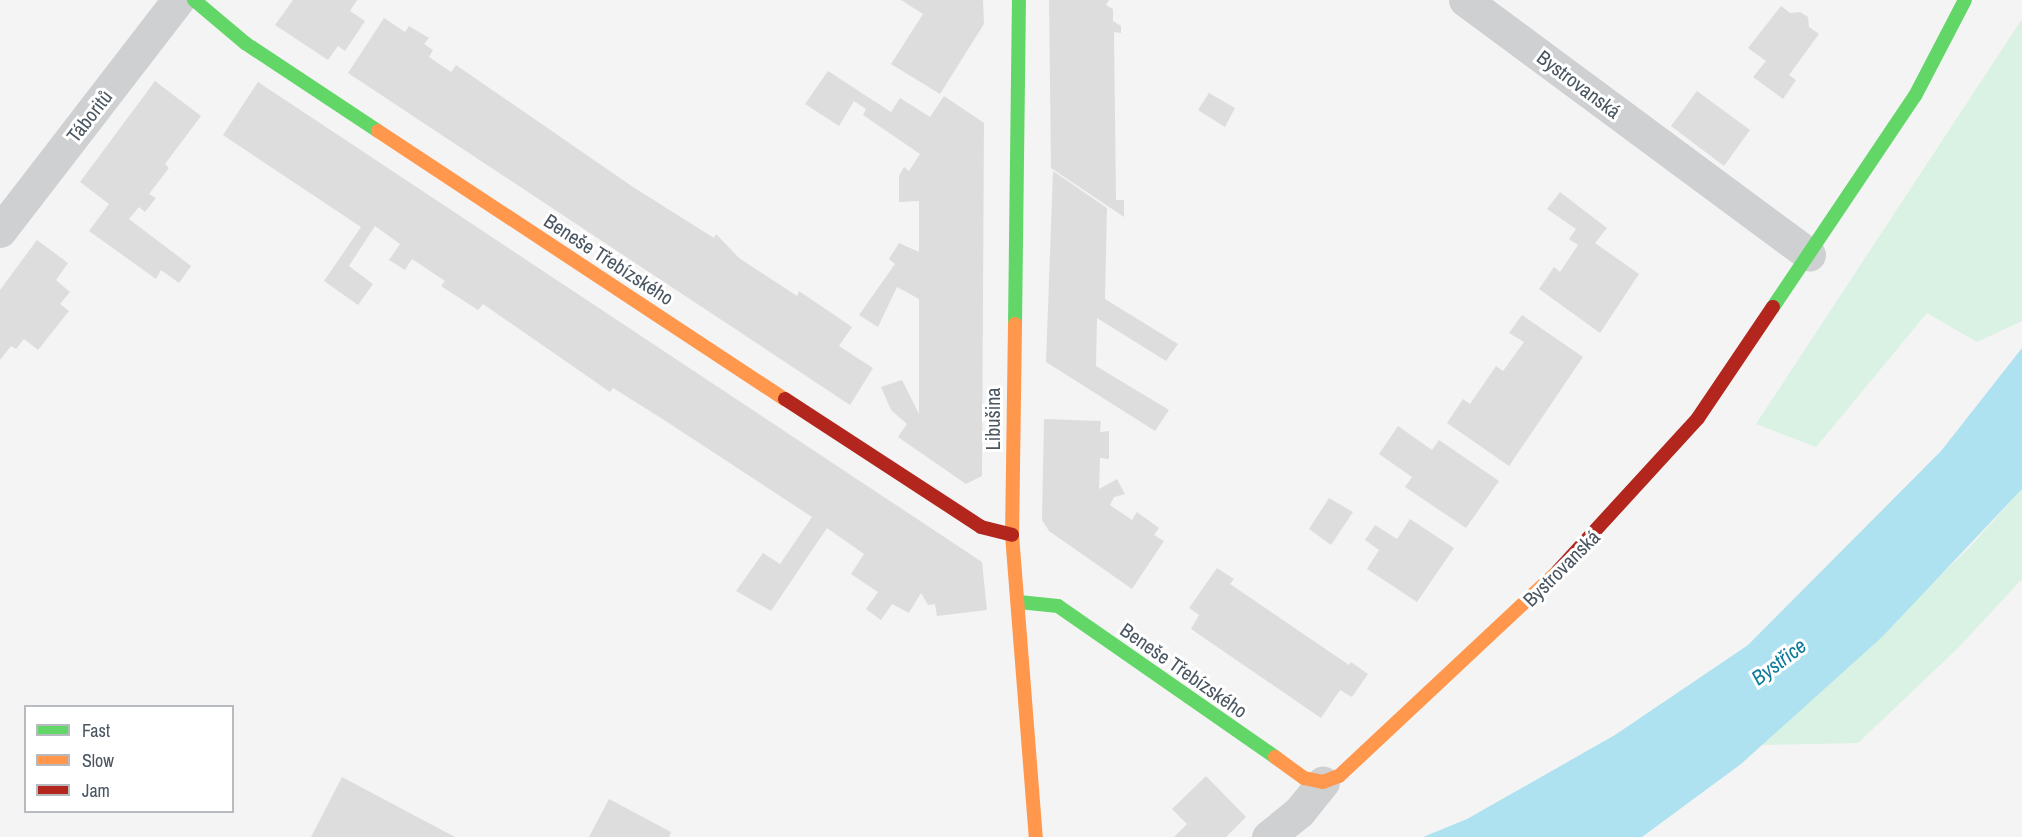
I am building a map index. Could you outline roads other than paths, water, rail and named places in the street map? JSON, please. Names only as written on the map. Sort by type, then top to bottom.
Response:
[{"type":"street","name":"Táboritů","points":[[0,231],[178,0]]},
{"type":"street","name":"Beneše Třebízského","points":[[194,0],[245,43],[916,485],[981,527],[1012,535]]},
{"type":"street","name":"Libušina","points":[[1019,0],[1016,297],[1011,398],[1012,535],[1036,837]]},
{"type":"street","name":"Bystrovanská","points":[[1465,0],[1809,255]]},
{"type":"street","name":"Bystrovanská","points":[[1268,837],[1299,812],[1323,782],[1339,776],[1368,752],[1542,588],[1621,507],[1698,418],[1915,96],[1965,0]]},
{"type":"street","name":"Beneše Třebízského","points":[[1019,602],[1058,606],[1295,772],[1323,782]]},
{"type":"water","name":"Bystřice","points":[[2022,348],[2022,489],[1882,637],[1741,764],[1642,837],[1423,837],[1467,819],[1615,735],[1748,645],[1941,451]]}]
